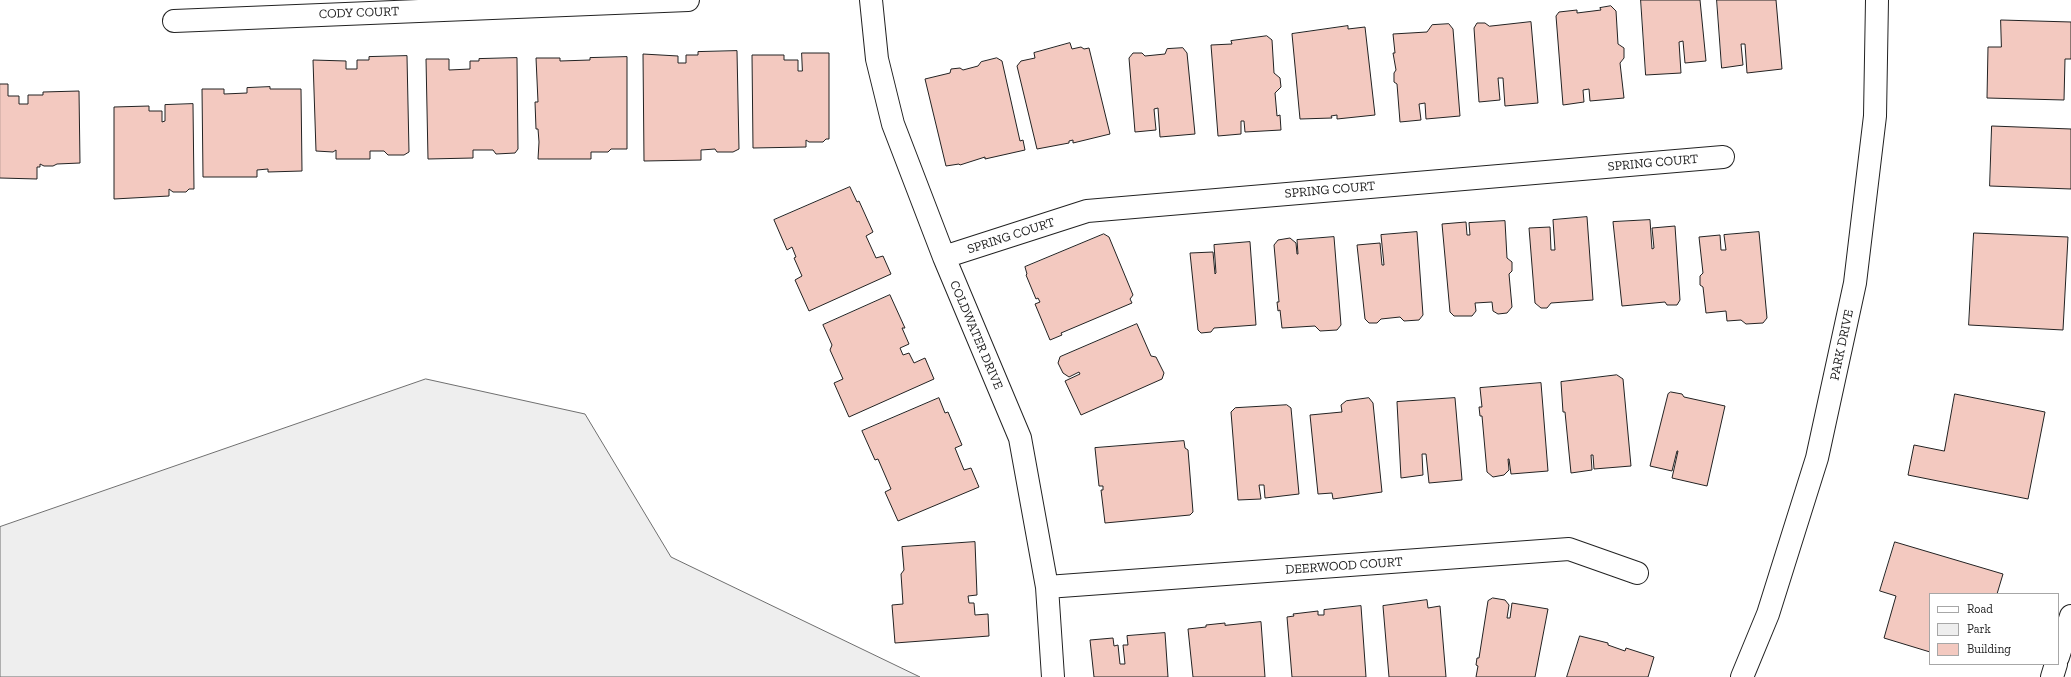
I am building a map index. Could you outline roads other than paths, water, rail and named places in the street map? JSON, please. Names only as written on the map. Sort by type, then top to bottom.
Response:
[{"type":"street","name":"CODY COURT","points":[[174,21],[688,0]]},
{"type":"street","name":"COLDWATER DRIVE","points":[[871,0],[877,59],[893,124],[944,257],[1020,438],[1047,587],[1053,677]]},
{"type":"street","name":"PARK DRIVE","points":[[1742,677],[1768,614],[1817,458],[1855,283],[1875,116],[1877,0]]},
{"type":"street","name":"SPRING COURT","points":[[944,257],[1087,211],[1723,157]]},
{"type":"street","name":"DEERWOOD COURT","points":[[1047,587],[1569,549],[1637,573]]},
{"type":"street","points":[[2059,654],[2071,616]]},
{"type":"street","points":[[2052,677],[2056,665]]}]
